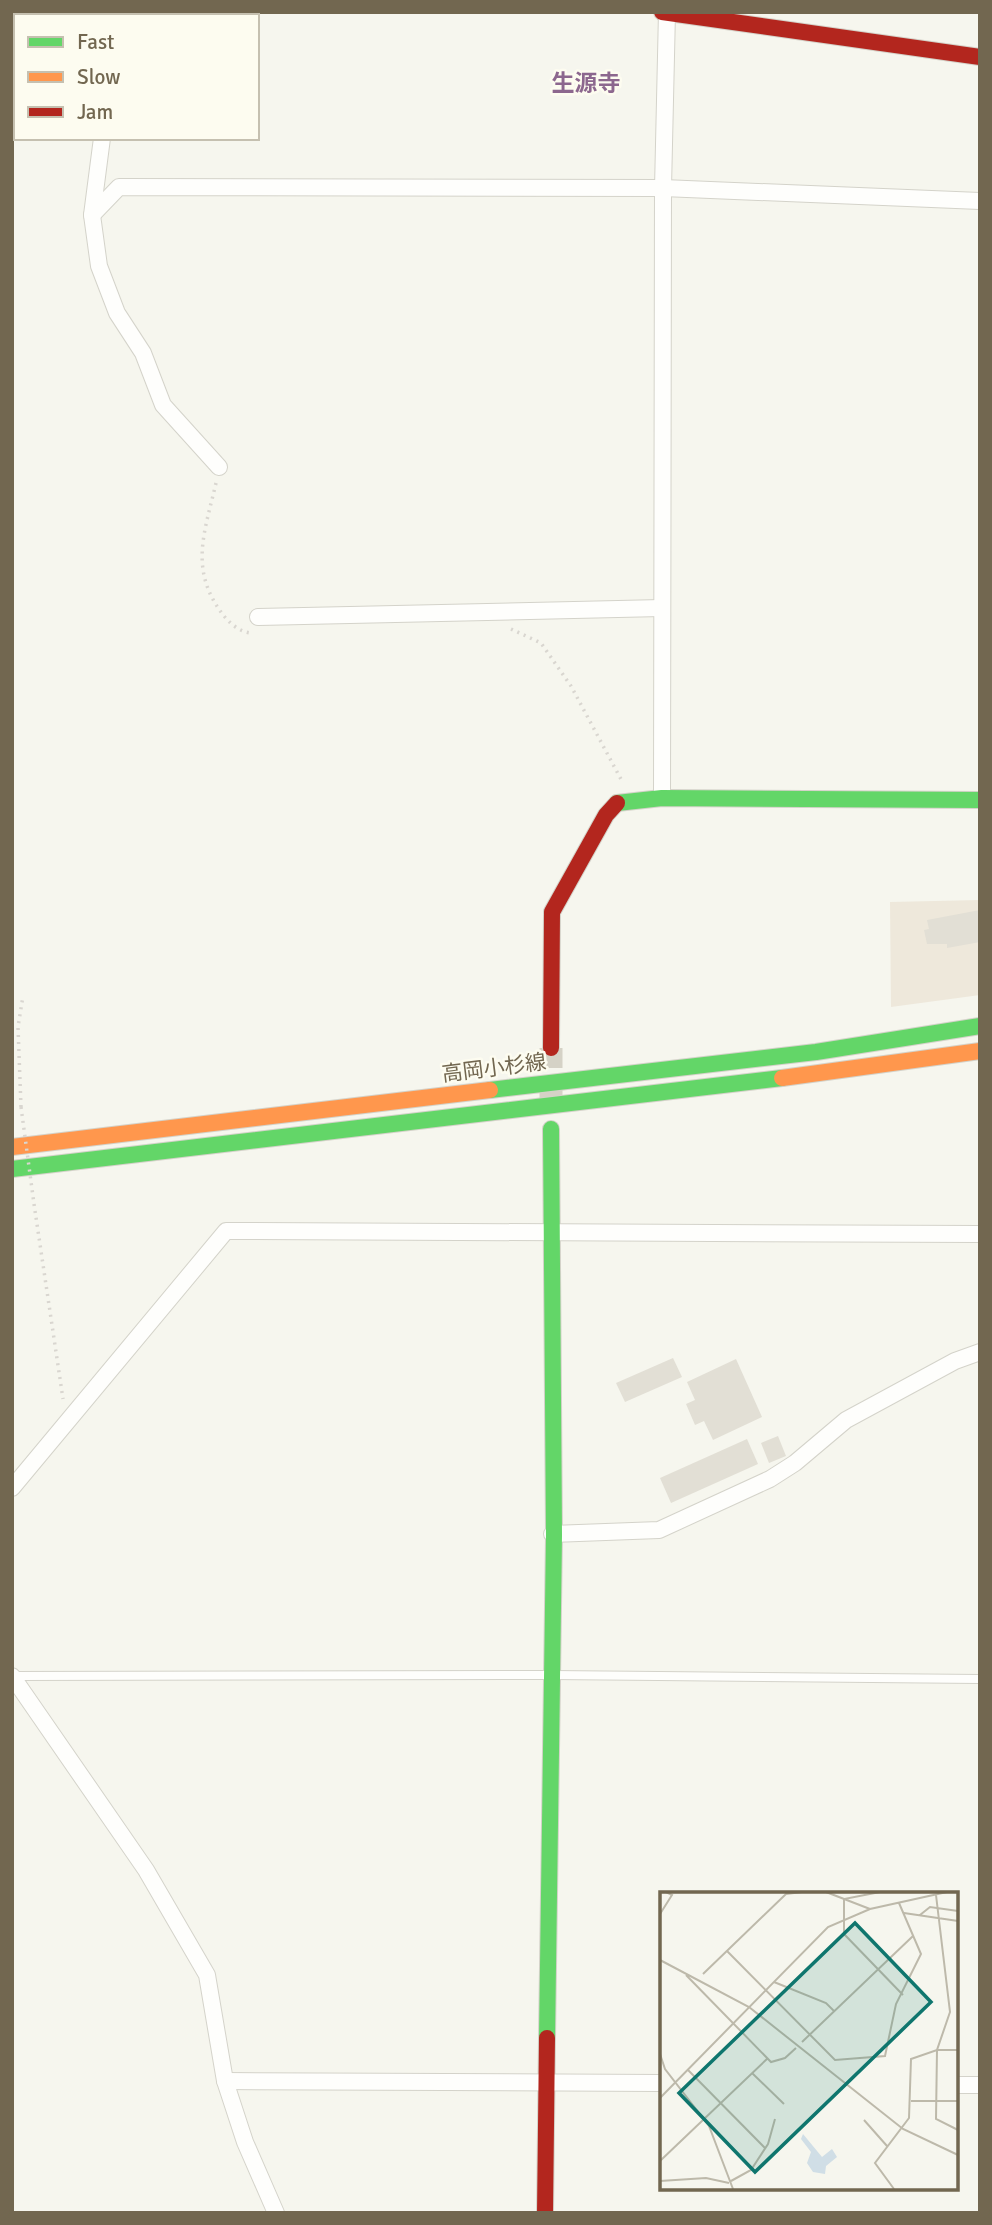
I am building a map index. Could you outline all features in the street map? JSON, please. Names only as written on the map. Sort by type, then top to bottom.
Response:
[{"type":"main road","points":[[665,13],[980,57]]},
{"type":"main road","points":[[551,1048],[552,912],[606,815],[618,802],[662,798],[980,800]]},
{"type":"main road","name":"高岡小杉線","points":[[12,1146],[816,1052],[980,1026]]},
{"type":"main road","name":"高岡小杉線","points":[[12,1169],[778,1079],[980,1051]]},
{"type":"main road","points":[[545,2213],[552,1675],[554,1232],[551,1129]]},
{"type":"street","points":[[662,798],[665,13]]},
{"type":"street","points":[[102,140],[92,215],[99,266],[117,313],[143,353],[163,405],[219,467]]},
{"type":"street","points":[[92,215],[119,187],[663,188],[980,201]]},
{"type":"street","points":[[258,617],[662,608]]},
{"type":"street","points":[[12,1488],[226,1231],[980,1234]]},
{"type":"street","points":[[552,1534],[659,1530],[769,1479],[795,1463],[846,1420],[955,1362],[980,1352]]},
{"type":"street","points":[[12,1676],[146,1870],[207,1975],[225,2081],[245,2142],[276,2213]]},
{"type":"street","points":[[225,2081],[660,2083]]},
{"type":"street","points":[[957,2085],[980,2085]]},
{"type":"lane","points":[[12,1676],[552,1675],[980,1679]]},
{"type":"path","points":[[23,996],[18,1027],[21,1107],[66,1422]]},
{"type":"shaded area","points":[[980,900],[980,995],[891,1007],[890,902]]},
{"type":"building","points":[[980,910],[980,942],[947,948],[947,944],[927,944],[924,930],[929,929],[927,920]]},
{"type":"building","points":[[673,1358],[682,1377],[625,1402],[616,1383]]},
{"type":"building","points":[[736,1359],[762,1417],[713,1440],[704,1421],[695,1425],[686,1404],[695,1400],[687,1382]]},
{"type":"building","points":[[778,1436],[786,1456],[769,1463],[761,1443]]},
{"type":"building","points":[[747,1439],[758,1464],[671,1503],[660,1478]]},
{"type":"tunnel","points":[[551,1048],[551,1102]]},
{"type":"traffic: fast","points":[[617,803],[662,798],[980,800]]},
{"type":"traffic: fast","points":[[490,1090],[816,1052],[980,1026]]},
{"type":"traffic: fast","points":[[12,1169],[782,1078]]},
{"type":"traffic: fast","points":[[547,2038],[554,1535],[551,1129]]},
{"type":"traffic: slow","points":[[782,1078],[980,1051]]},
{"type":"traffic: slow","points":[[12,1147],[490,1090]]},
{"type":"traffic: jam","points":[[662,12],[980,57]]},
{"type":"traffic: jam","points":[[551,1048],[552,912],[606,815],[617,803]]},
{"type":"traffic: jam","points":[[545,2213],[547,2038]]},
{"type":"district","name":"生源寺","points":[[586,83]]}]
